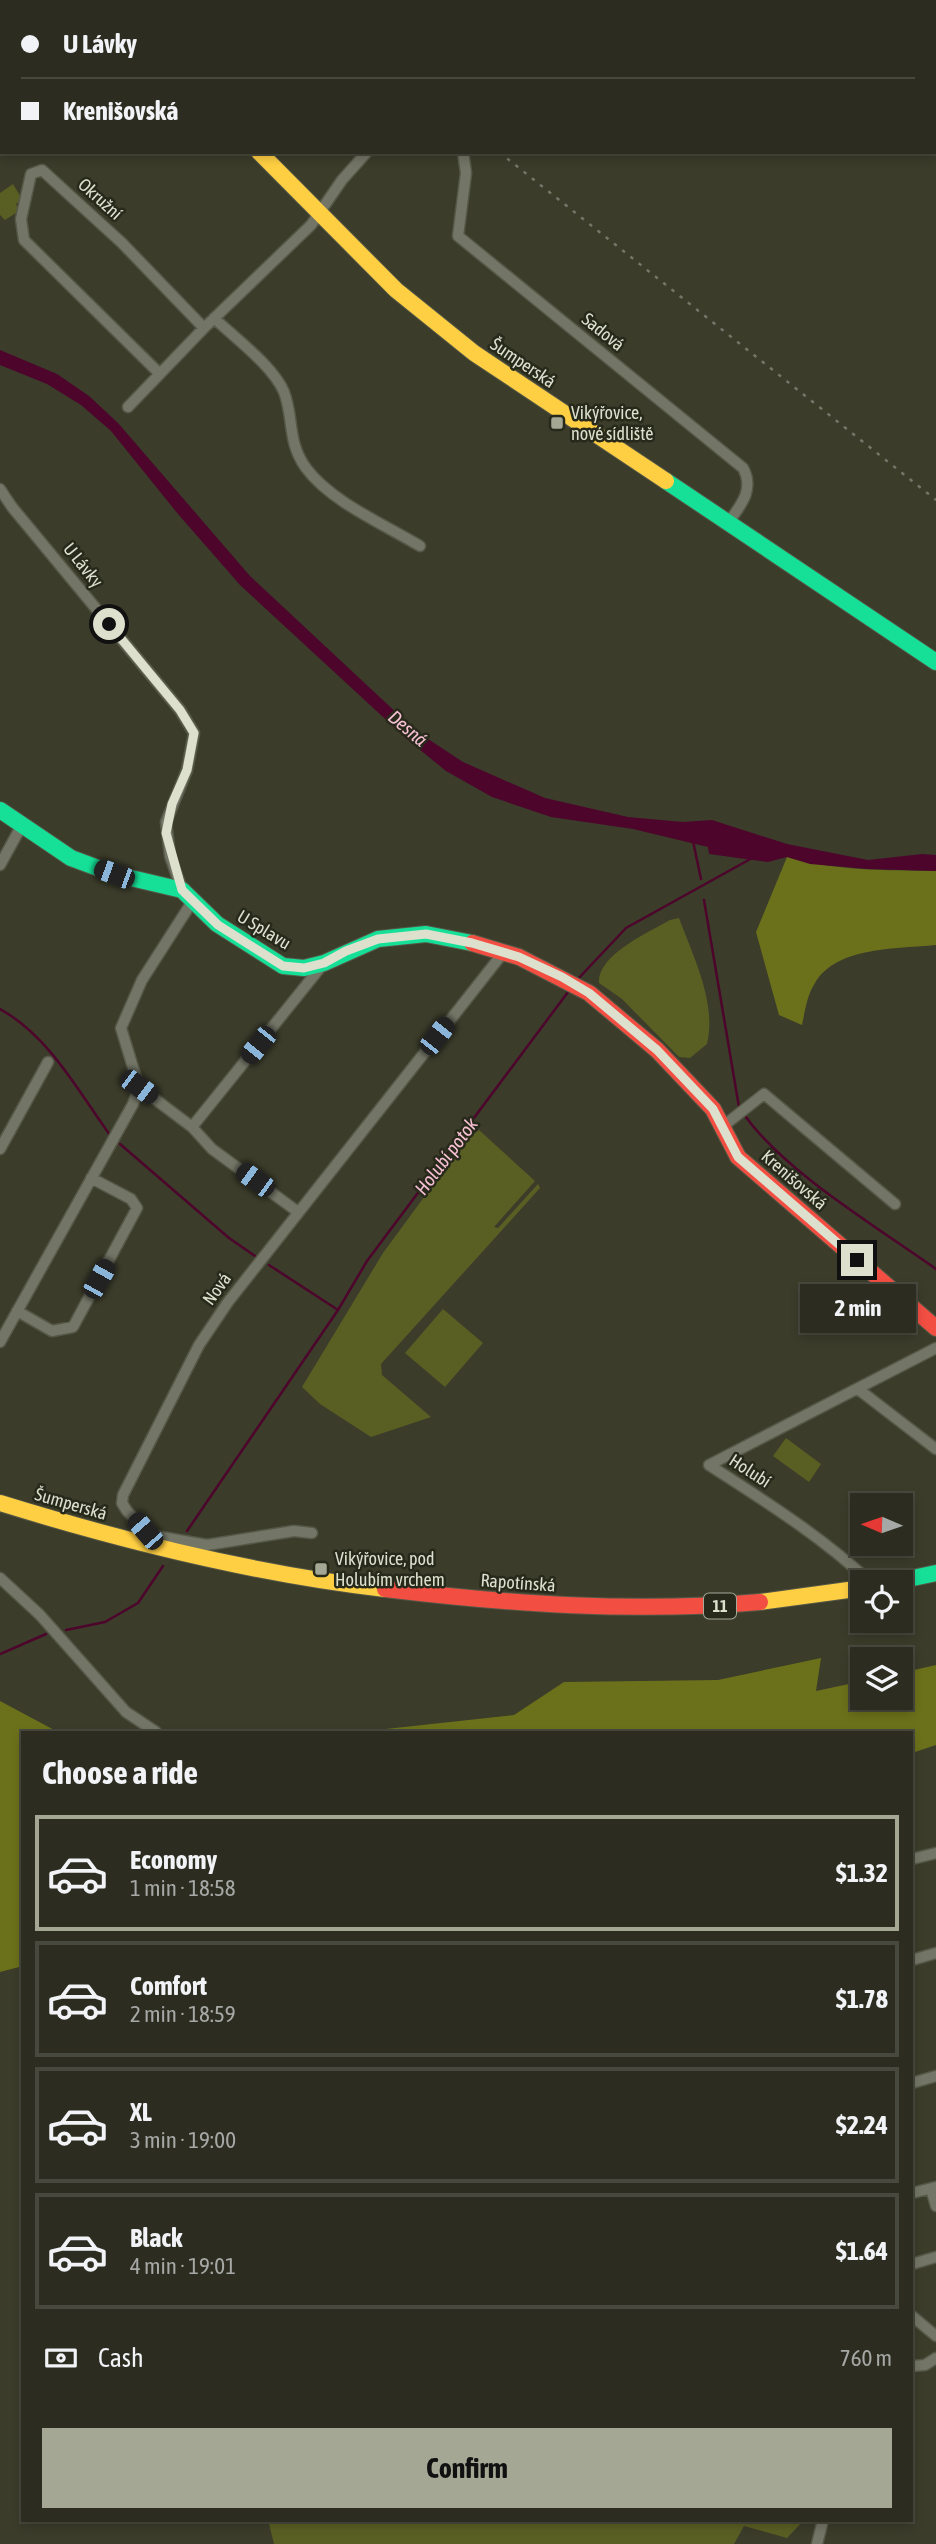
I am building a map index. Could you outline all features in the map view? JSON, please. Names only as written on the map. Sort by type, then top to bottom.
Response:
[{"type":"street","name":"Šumperská","points":[[261,154],[318,215],[396,290],[457,341],[936,662]]},
{"type":"street","points":[[128,407],[318,215],[342,180],[366,154]]},
{"type":"street","name":"Sadová","points":[[463,154],[466,173],[458,236],[743,468],[748,479],[747,494],[728,523]]},
{"type":"street","name":"Okružní","points":[[159,373],[24,240],[21,219],[31,174],[41,170],[122,243],[204,328]]},
{"type":"street","points":[[214,318],[275,377],[284,393],[292,442],[306,469],[334,494],[419,547]]},
{"type":"street","name":"U Lávky","points":[[0,489],[180,710],[194,733],[187,770],[166,822],[170,856],[187,896]]},
{"type":"street","name":"U Splavu","points":[[0,810],[71,858],[187,896],[218,925],[283,966],[304,968],[324,963],[378,939],[426,934],[472,943],[519,957],[584,990]]},
{"type":"street","points":[[0,865],[22,825]]},
{"type":"street","points":[[0,1342],[134,1104],[139,1087],[121,1028],[142,980],[187,896]]},
{"type":"street","name":"Nová","points":[[312,1532],[294,1531],[200,1545],[150,1535],[122,1503],[125,1487],[199,1345],[228,1302],[503,953]]},
{"type":"street","points":[[192,1127],[324,963]]},
{"type":"street","name":"Krenišovská","points":[[584,990],[657,1050],[713,1109],[738,1157],[936,1328]]},
{"type":"street","points":[[0,1149],[48,1062]]},
{"type":"street","points":[[139,1087],[192,1127],[212,1149],[298,1212]]},
{"type":"street","points":[[722,1126],[764,1094],[895,1204]]},
{"type":"street","points":[[17,1311],[52,1331],[73,1327],[137,1208],[131,1199],[91,1178]]},
{"type":"street","points":[[936,1348],[858,1389],[936,1449]]},
{"type":"street","name":"Holubí","points":[[857,1570],[756,1495],[709,1465],[858,1389]]},
{"type":"street","name":"Šumperská","points":[[0,1503],[55,1521],[173,1552]]},
{"type":"street","name":"Rapotínská","points":[[173,1552],[352,1586],[566,1606],[719,1606],[850,1590]]},
{"type":"street","points":[[913,1578],[936,1573]]},
{"type":"street","points":[[0,1578],[26,1601],[126,1712],[154,1731]]},
{"type":"street","points":[[913,1860],[936,1853]]},
{"type":"street","points":[[913,1960],[936,1953]]},
{"type":"street","points":[[913,2083],[936,2076]]},
{"type":"street","points":[[913,2193],[933,2188],[936,2206]]},
{"type":"street","points":[[913,2264],[936,2257]]},
{"type":"street","points":[[913,2317],[936,2336]]},
{"type":"street","points":[[913,2366],[925,2365],[936,2358]]},
{"type":"street","points":[[817,2544],[822,2522]]},
{"type":"green space","points":[[13,184],[22,199],[16,204],[19,211],[5,220],[0,215],[0,193]]},
{"type":"green space","points":[[787,857],[842,867],[936,871],[936,945],[887,949],[838,962],[825,971],[812,988],[802,1025],[779,1015],[756,932]]},
{"type":"green space","points":[[679,918],[697,964],[709,1012],[707,1044],[690,1058],[679,1057],[622,999],[599,983],[606,963],[626,945],[670,920]]},
{"type":"green space","points":[[479,1130],[535,1181],[494,1227],[498,1228],[538,1184],[540,1188],[381,1364],[382,1375],[431,1417],[371,1437],[320,1404],[302,1387],[383,1253],[466,1140]]},
{"type":"green space","points":[[443,1309],[483,1343],[445,1387],[405,1353]]},
{"type":"green space","points":[[786,1438],[821,1464],[809,1482],[773,1456]]},
{"type":"green space","points":[[821,1658],[816,1691],[850,1684],[850,1710],[913,1710],[913,1670],[936,1665],[936,1745],[913,1753],[913,1731],[367,1731],[514,1715],[564,1682],[718,1680]]},
{"type":"green space","points":[[0,1701],[56,1731],[21,1731],[21,1967],[0,1972]]},
{"type":"green space","points":[[268,2522],[802,2522],[787,2538],[744,2526],[734,2544],[274,2544]]},
{"type":"water","name":"Desná","points":[[0,350],[57,374],[89,396],[118,423],[250,576],[416,731],[463,762],[545,798],[628,817],[683,822],[712,820],[787,844],[868,860],[936,855],[936,871],[810,864],[787,857],[768,862],[709,854],[708,847],[633,829],[551,817],[492,797],[446,771],[408,740],[240,585],[111,431],[81,405],[47,384],[0,365]]},
{"type":"waterway","points":[[693,841],[701,879]]},
{"type":"waterway","name":"Holubí potok","points":[[577,980],[626,928],[754,857]]},
{"type":"waterway","points":[[704,900],[739,1107]]},
{"type":"waterway","name":"Holubí potok","points":[[187,1531],[338,1310],[367,1261],[571,988]]},
{"type":"waterway","points":[[0,1009],[17,1020],[48,1049],[110,1135]]},
{"type":"waterway","points":[[743,1113],[760,1135],[806,1177],[936,1269]]},
{"type":"waterway","points":[[120,1144],[229,1238],[255,1256]]},
{"type":"waterway","points":[[269,1265],[338,1310]]},
{"type":"waterway","name":"Holubí potok","points":[[66,1630],[105,1622],[138,1603],[163,1566]]},
{"type":"waterway","name":"Holubí potok","points":[[0,1654],[46,1634]]},
{"type":"railway","points":[[502,154],[936,500]]},
{"type":"traffic: fast","points":[[666,481],[936,662]]},
{"type":"traffic: fast","points":[[0,810],[71,858],[114,874],[182,890],[217,924],[283,966],[304,968],[324,963],[378,939],[426,934],[472,943]]},
{"type":"traffic: fast","points":[[913,1578],[936,1573]]},
{"type":"traffic: slow","points":[[261,154],[396,290],[474,353],[666,481]]},
{"type":"traffic: slow","points":[[0,1503],[191,1555],[287,1575],[385,1589]]},
{"type":"traffic: slow","points":[[760,1602],[850,1590]]},
{"type":"traffic: jam","points":[[472,943],[519,957],[589,993],[657,1050],[713,1109],[738,1157],[936,1328]]},
{"type":"traffic: jam","points":[[385,1589],[526,1603],[619,1607],[760,1602]]},
{"type":"place","name":"Vikýřovice, nové sídliště","points":[[557,423]]},
{"type":"place","name":"Vikýřovice, pod Holubím vrchem","points":[[321,1569]]},
{"type":"route","points":[[109,624],[180,710],[194,733],[193,749],[166,822],[166,833],[170,856],[182,890],[218,925],[283,966],[304,968],[324,963],[378,939],[426,934],[472,943],[519,957],[562,977],[589,993],[657,1050],[713,1109],[738,1157],[857,1260]]}]
